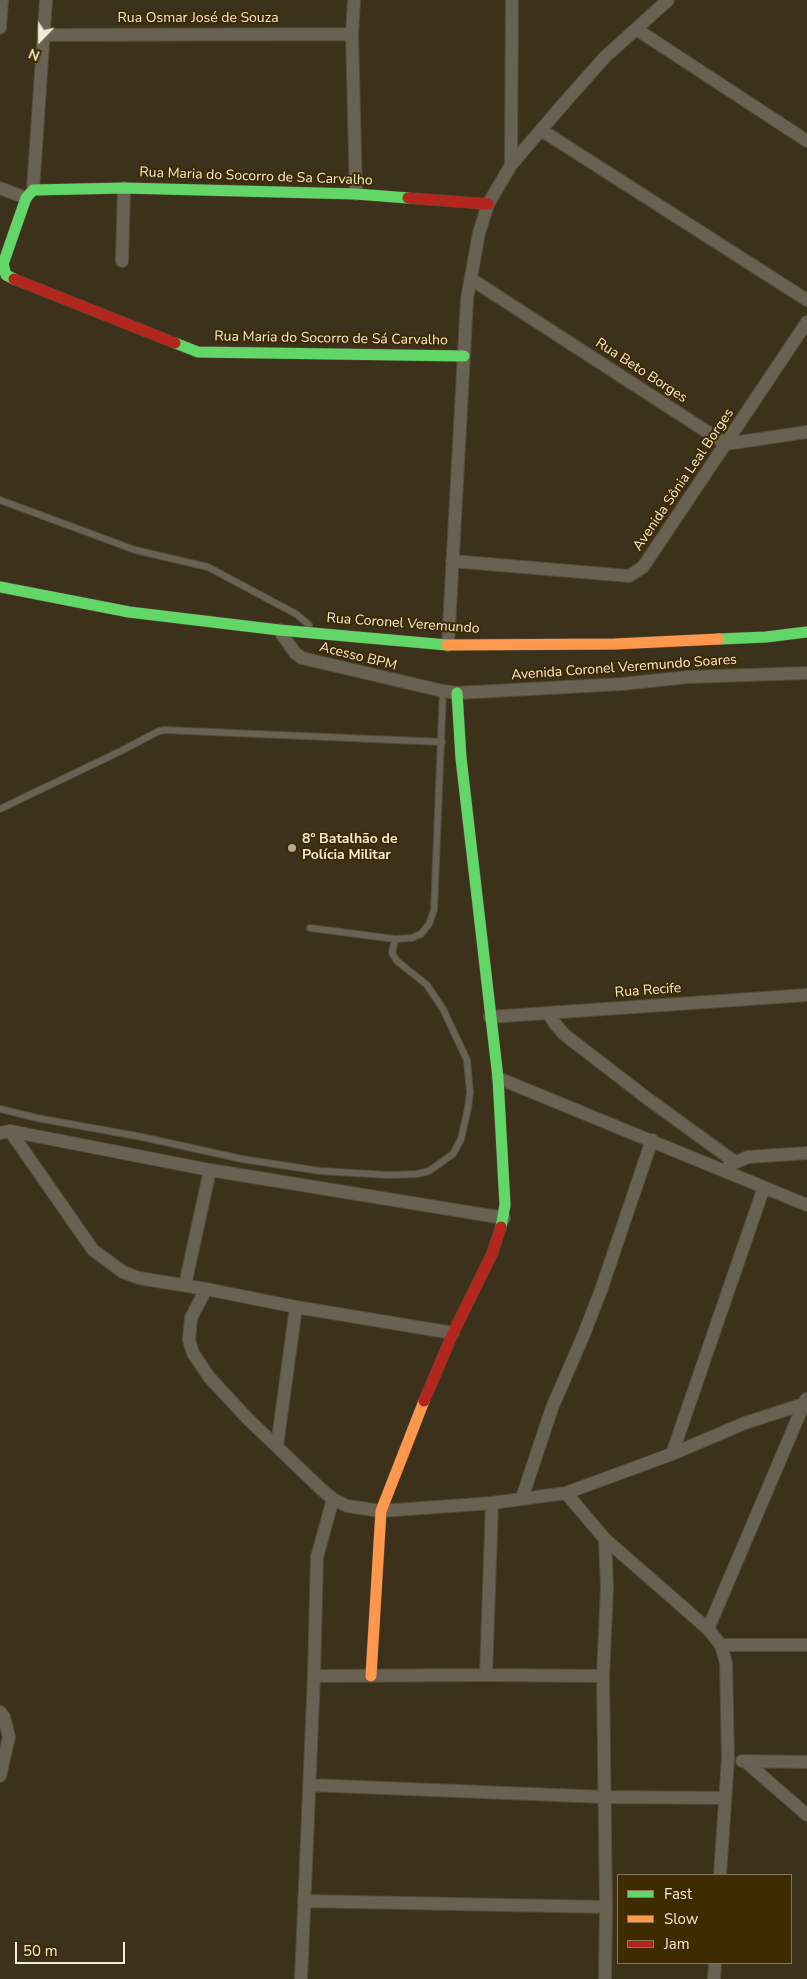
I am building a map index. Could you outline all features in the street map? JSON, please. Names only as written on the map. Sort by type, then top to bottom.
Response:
[{"type":"main road","name":"Rua Maria do Socorro de Sa Carvalho","points":[[29,194],[124,188],[356,194],[488,204]]},
{"type":"main road","points":[[1,268],[29,194]]},
{"type":"main road","name":"Rua Maria do Socorro de Sá Carvalho","points":[[1,268],[6,275],[25,285],[198,352],[464,356]]},
{"type":"main road","name":"Rua Coronel Veremundo","points":[[0,586],[128,612],[279,630],[448,645],[615,644],[766,637],[807,632]]},
{"type":"main road","points":[[371,1676],[381,1511],[415,1421],[453,1333],[492,1254],[504,1218],[505,1205],[498,1078],[461,758],[457,693]]},
{"type":"street","points":[[0,28],[2,0]]},
{"type":"street","points":[[0,188],[29,194],[45,35],[46,0]]},
{"type":"street","points":[[354,0],[352,34],[356,194]]},
{"type":"street","points":[[511,165],[512,0]]},
{"type":"street","points":[[448,645],[467,299],[480,233],[488,204],[511,165],[605,57],[668,0]]},
{"type":"street","points":[[636,30],[807,141]]},
{"type":"street","name":"Rua Osmar José de Souza","points":[[45,35],[352,34]]},
{"type":"street","points":[[541,130],[807,300]]},
{"type":"street","points":[[122,261],[124,188]]},
{"type":"street","name":"Rua Beto Borges","points":[[472,279],[726,444]]},
{"type":"street","name":"Avenida Sônia Leal Borges","points":[[452,561],[629,576],[644,566],[807,322]]},
{"type":"street","points":[[726,444],[807,432]]},
{"type":"street","name":"Acesso BPM","points":[[279,630],[295,653],[302,658],[442,692]]},
{"type":"street","name":"Avenida Coronel Veremundo Soares","points":[[442,692],[457,693],[622,684],[688,677],[807,673]]},
{"type":"street","name":"Rua Recife","points":[[490,1017],[807,995]]},
{"type":"street","points":[[548,1013],[565,1035],[648,1099],[735,1162]]},
{"type":"street","points":[[498,1078],[807,1205]]},
{"type":"street","points":[[5,1132],[210,1170],[504,1218]]},
{"type":"street","points":[[5,1132],[93,1250],[123,1272],[139,1278],[206,1288],[296,1307],[453,1333]]},
{"type":"street","points":[[522,1498],[552,1408],[601,1290],[652,1140]]},
{"type":"street","points":[[721,1170],[735,1162],[748,1158],[807,1153]]},
{"type":"street","points":[[185,1285],[210,1170]]},
{"type":"street","points":[[672,1454],[764,1187]]},
{"type":"street","points":[[206,1288],[192,1318],[189,1340],[193,1352],[209,1376],[248,1418],[333,1499],[347,1506],[381,1511],[492,1503],[566,1493],[672,1454],[745,1423],[806,1401]]},
{"type":"street","points":[[278,1446],[296,1307]]},
{"type":"street","points":[[708,1629],[806,1401]]},
{"type":"street","points":[[566,1493],[605,1539],[708,1629],[721,1645],[726,1663],[728,1758],[720,1874]]},
{"type":"street","points":[[301,1979],[314,1676],[317,1557],[333,1499]]},
{"type":"street","points":[[486,1674],[492,1503]]},
{"type":"street","points":[[605,1539],[607,1588],[603,1676],[605,1979]]},
{"type":"street","points":[[721,1645],[807,1645]]},
{"type":"street","points":[[314,1676],[486,1674],[603,1676]]},
{"type":"street","points":[[0,1712],[4,1717],[9,1737],[0,1776]]},
{"type":"street","points":[[728,1758],[746,1762],[807,1762]]},
{"type":"street","points":[[746,1762],[807,1814]]},
{"type":"street","points":[[309,1785],[605,1797],[725,1798]]},
{"type":"street","points":[[304,1901],[606,1908]]},
{"type":"street","points":[[714,1979],[715,1964]]},
{"type":"lane","points":[[0,500],[135,550],[208,567],[296,614],[318,633]]},
{"type":"lane","points":[[310,928],[395,938],[412,938],[421,934],[429,924],[434,910],[442,742],[442,692]]},
{"type":"lane","points":[[0,808],[121,751],[158,731],[442,742]]},
{"type":"lane","points":[[0,1109],[242,1159],[320,1171],[389,1175],[417,1174],[430,1171],[453,1154],[461,1139],[470,1092],[467,1060],[443,1009],[427,985],[397,962],[392,953],[395,938]]},
{"type":"traffic: fast","points":[[14,279],[6,275],[3,264],[26,198],[33,190],[124,188],[356,194],[408,198]]},
{"type":"traffic: fast","points":[[175,343],[198,352],[464,356]]},
{"type":"traffic: fast","points":[[0,587],[129,612],[279,630],[447,645]]},
{"type":"traffic: fast","points":[[719,639],[766,637],[807,632]]},
{"type":"traffic: fast","points":[[457,693],[461,758],[498,1078],[505,1205],[501,1227]]},
{"type":"traffic: slow","points":[[447,645],[615,644],[719,639]]},
{"type":"traffic: slow","points":[[371,1676],[381,1511],[424,1401]]},
{"type":"traffic: jam","points":[[408,198],[488,204]]},
{"type":"traffic: jam","points":[[14,279],[175,343]]},
{"type":"traffic: jam","points":[[424,1401],[453,1333],[492,1254],[501,1227]]},
{"type":"place","name":"8º Batalhão de Polícia Militar","points":[[292,848]]}]
